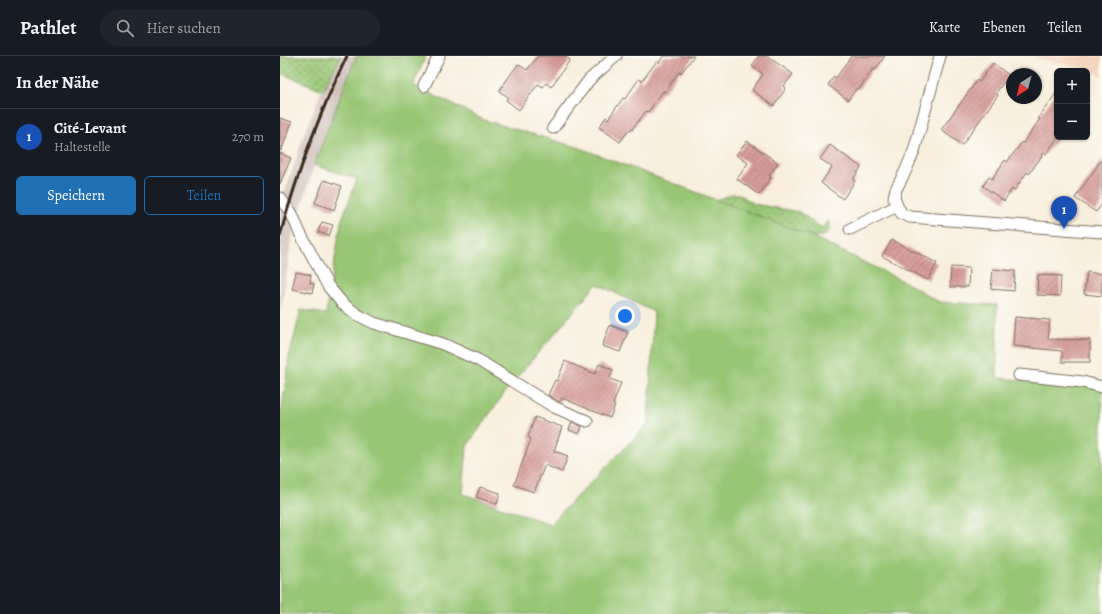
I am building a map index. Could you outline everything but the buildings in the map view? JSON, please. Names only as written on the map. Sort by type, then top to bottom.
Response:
[{"type":"street","points":[[424,86],[439,56]]},
{"type":"street","points":[[553,128],[590,80],[616,56]]},
{"type":"street","points":[[940,56],[914,151],[896,189],[894,198],[902,214],[910,217],[1102,232]]},
{"type":"street","points":[[280,198],[292,214],[328,286],[343,304],[358,315],[374,323],[443,344],[478,360],[554,407],[588,421]]},
{"type":"street","points":[[850,229],[897,206]]},
{"type":"street","points":[[1019,375],[1083,382],[1102,387]]},
{"type":"shaded area","points":[[336,56],[357,56],[317,157],[292,237],[280,316],[280,208],[303,137]]},
{"type":"shaded area","points":[[1027,56],[1102,56],[1102,77],[1094,71],[1090,70],[1090,68],[1081,68]]},
{"type":"green space","points":[[280,56],[341,56],[323,90],[280,73]]},
{"type":"green space","points":[[357,56],[426,56],[413,85],[484,120],[580,148],[811,236],[907,283],[939,302],[997,305],[997,378],[1102,387],[1102,614],[280,614],[280,420],[289,357],[301,310],[326,314],[341,222],[357,179],[314,165]],"holes":[[[597,284],[654,312],[648,424],[550,524],[463,494],[467,446],[508,388]]]},
{"type":"green space","points":[[732,194],[739,194],[754,204],[799,212],[822,228],[828,221],[831,229],[824,236],[811,236],[715,200]]},
{"type":"railway","points":[[280,236],[309,144],[347,56]]},
{"type":"place","name":"Cité-Levant","points":[[1064,229]]}]
